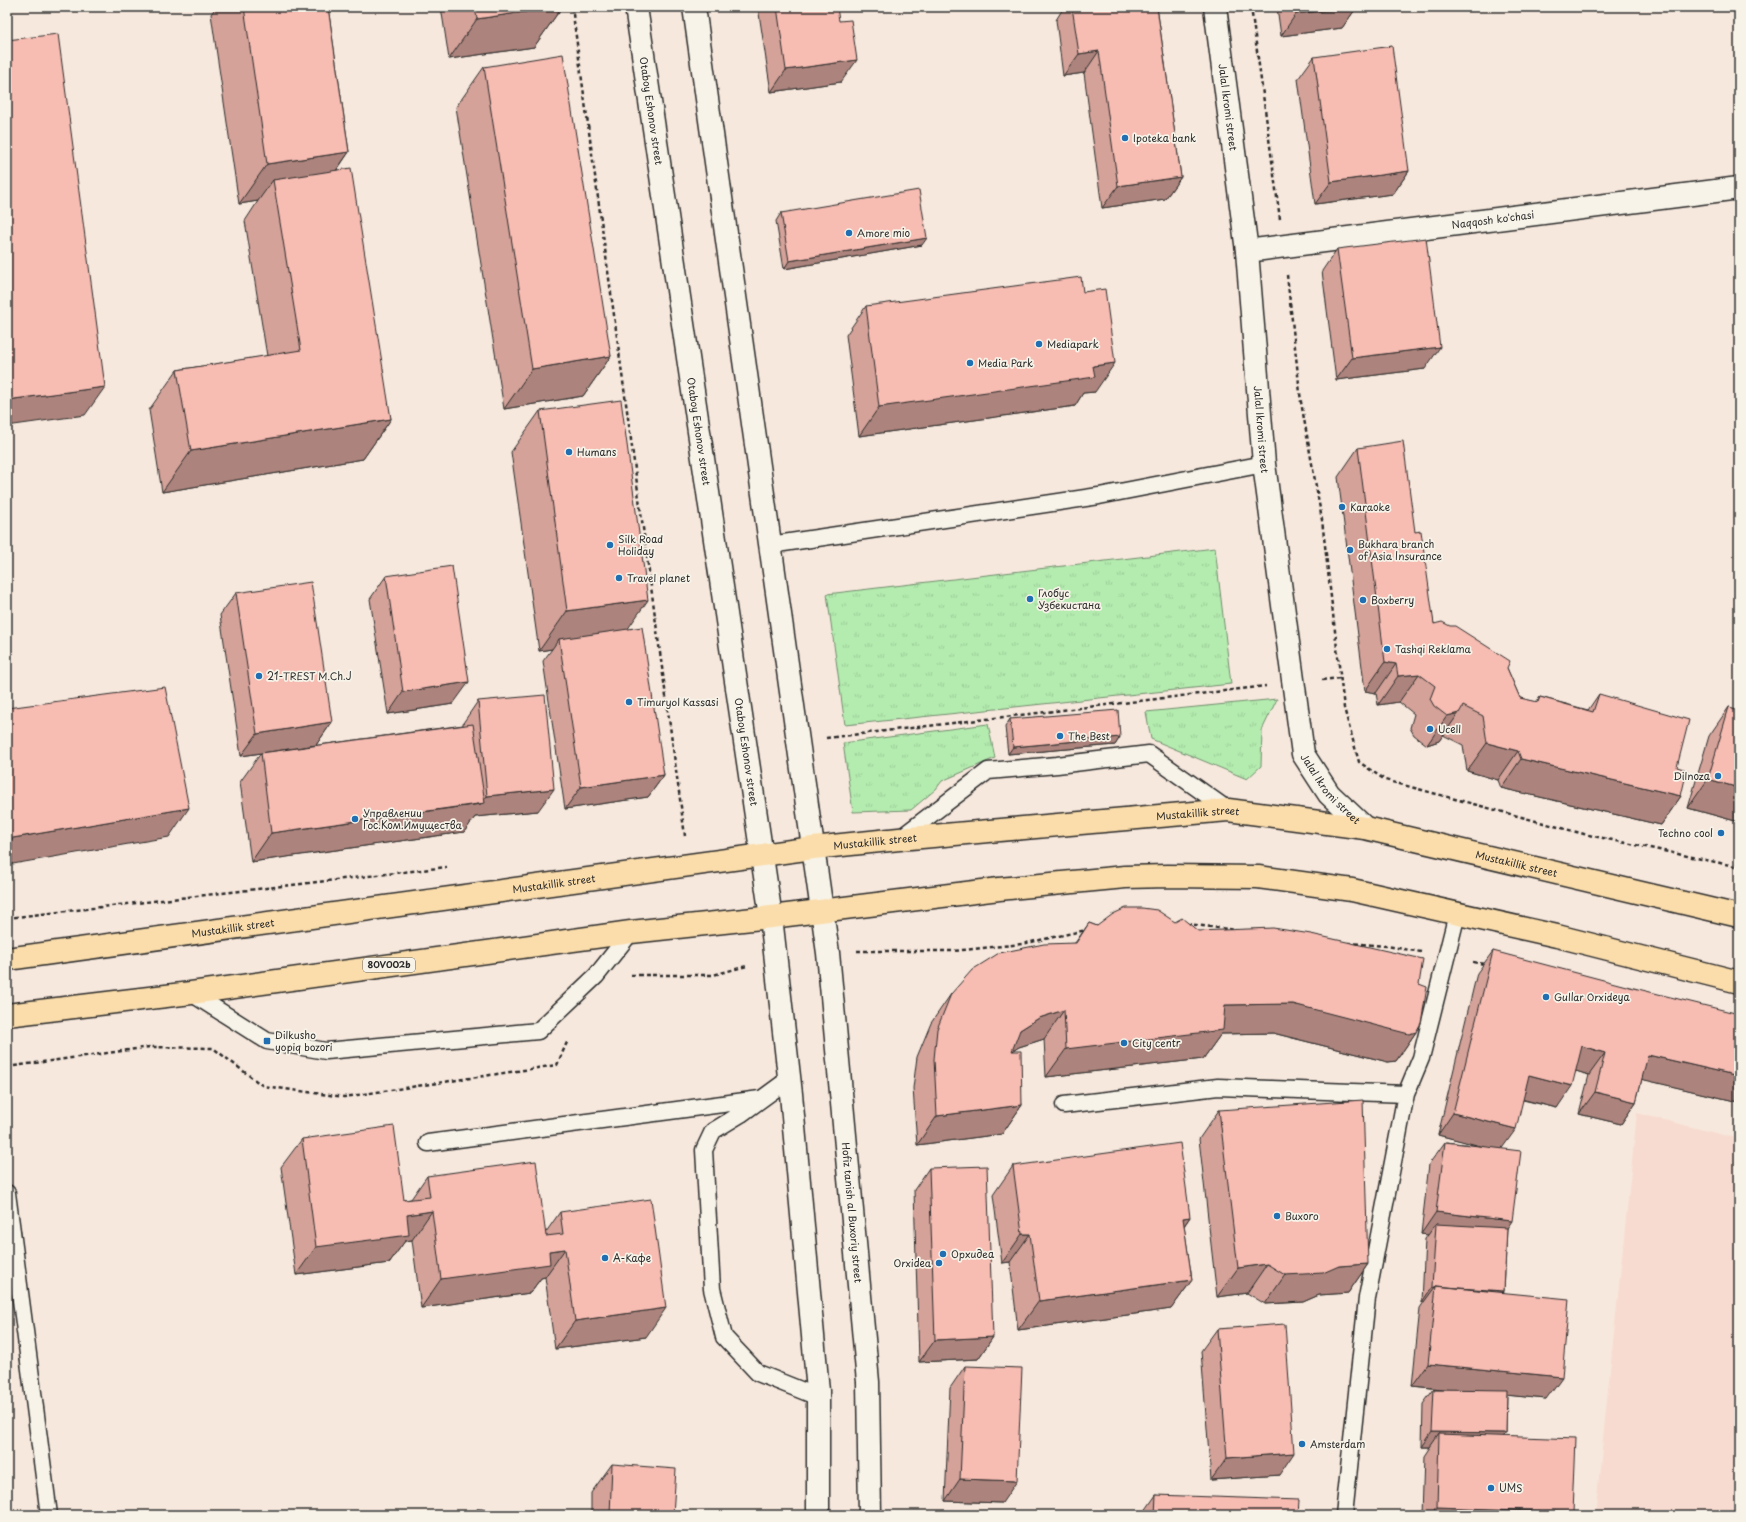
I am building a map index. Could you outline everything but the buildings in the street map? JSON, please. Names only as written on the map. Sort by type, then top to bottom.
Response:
[{"type":"main road","name":"Mustakillik street","points":[[7,959],[813,848],[1228,810],[1365,828],[1739,916]]},
{"type":"main road","points":[[771,917],[999,889],[1125,877],[1258,877],[1352,890],[1557,936],[1739,982]]},
{"type":"main road","name":"80V002b","points":[[7,1015],[191,993],[631,932],[771,917]]},
{"type":"street","name":"Otaboy Eshonov street","points":[[636,7],[771,917]]},
{"type":"street","points":[[694,7],[813,848]]},
{"type":"street","name":"Jalal Ikromi street","points":[[1215,7],[1247,251],[1264,464],[1302,754],[1329,794],[1365,828]]},
{"type":"street","name":"Naqqosh ko'chasi","points":[[1247,251],[1739,188]]},
{"type":"street","name":"Hofiz tanish al Buxoriy street","points":[[813,848],[823,911],[835,1015],[868,1382],[870,1515]]},
{"type":"street","points":[[771,917],[789,1079],[818,1397],[818,1515]]},
{"type":"lane","points":[[770,545],[1099,496],[1264,464]]},
{"type":"lane","points":[[899,839],[988,771],[1057,765],[1149,754],[1228,810]]},
{"type":"lane","points":[[1344,1515],[1358,1370],[1367,1298],[1406,1094],[1422,1058],[1457,914]]},
{"type":"lane","points":[[191,993],[267,1041],[326,1051],[538,1031],[596,976],[631,932]]},
{"type":"lane","points":[[789,1079],[713,1131],[704,1150],[712,1289],[724,1337],[758,1373],[818,1397]]},
{"type":"lane","points":[[1064,1105],[1218,1087],[1406,1094]]},
{"type":"lane","points":[[428,1143],[761,1099]]},
{"type":"lane","points":[[7,1193],[49,1515]]},
{"type":"path","points":[[572,7],[686,840]]},
{"type":"path","points":[[1252,7],[1284,246],[1301,402],[1322,520],[1344,708],[1359,762],[1386,780],[1584,834],[1739,867]]},
{"type":"path","points":[[797,741],[1341,678]]},
{"type":"path","points":[[7,918],[454,866]]},
{"type":"shaded area","points":[[1637,1113],[1739,1139],[1739,1515],[1595,1515]]},
{"type":"green space","points":[[1215,548],[1231,684],[845,725],[827,594]]},
{"type":"green space","points":[[1277,699],[1262,730],[1261,766],[1247,779],[1151,739],[1146,712]]},
{"type":"green space","points":[[988,724],[995,758],[942,781],[936,789],[911,810],[853,812],[843,743]]},
{"type":"place","name":"Ipoteka bank","points":[[1125,138]]},
{"type":"place","name":"Amore mio","points":[[849,233]]},
{"type":"place","name":"Mediapark","points":[[1039,344]]},
{"type":"place","name":"Media Park","points":[[970,363]]},
{"type":"place","name":"Humans","points":[[569,452]]},
{"type":"place","name":"Karaoke","points":[[1342,507]]},
{"type":"place","name":"Silk Road Holiday","points":[[610,545]]},
{"type":"place","name":"Bukhara branch of Asia Insurance","points":[[1350,550]]},
{"type":"place","name":"Travel planet","points":[[619,578]]},
{"type":"place","name":"Глобус Узбекистана","points":[[1030,599]]},
{"type":"place","name":"Boxberry","points":[[1363,600]]},
{"type":"place","name":"Tashqi Reklama","points":[[1387,649]]},
{"type":"place","name":"21-TREST M.Ch.J","points":[[259,676]]},
{"type":"place","name":"Timuryol Kassasi","points":[[629,702]]},
{"type":"place","name":"Ucell","points":[[1430,729]]},
{"type":"place","name":"The Best","points":[[1060,736]]},
{"type":"place","name":"Dilnoza","points":[[1718,776]]},
{"type":"place","name":"Управлении Гос.Ком.Имущества","points":[[355,819]]},
{"type":"place","name":"Techno cool","points":[[1721,833]]},
{"type":"place","name":"Gullar Orxideya","points":[[1546,997]]},
{"type":"place","name":"Dilkusho yopiq bozori","points":[[267,1041]]},
{"type":"place","name":"City centr","points":[[1124,1043]]},
{"type":"place","name":"Buxoro","points":[[1277,1216]]},
{"type":"place","name":"Орхидеа","points":[[943,1254]]},
{"type":"place","name":"А-Кафе","points":[[605,1258]]},
{"type":"place","name":"Orxidea","points":[[939,1263]]},
{"type":"place","name":"Amsterdam","points":[[1302,1444]]},
{"type":"place","name":"UMS","points":[[1491,1488]]}]
